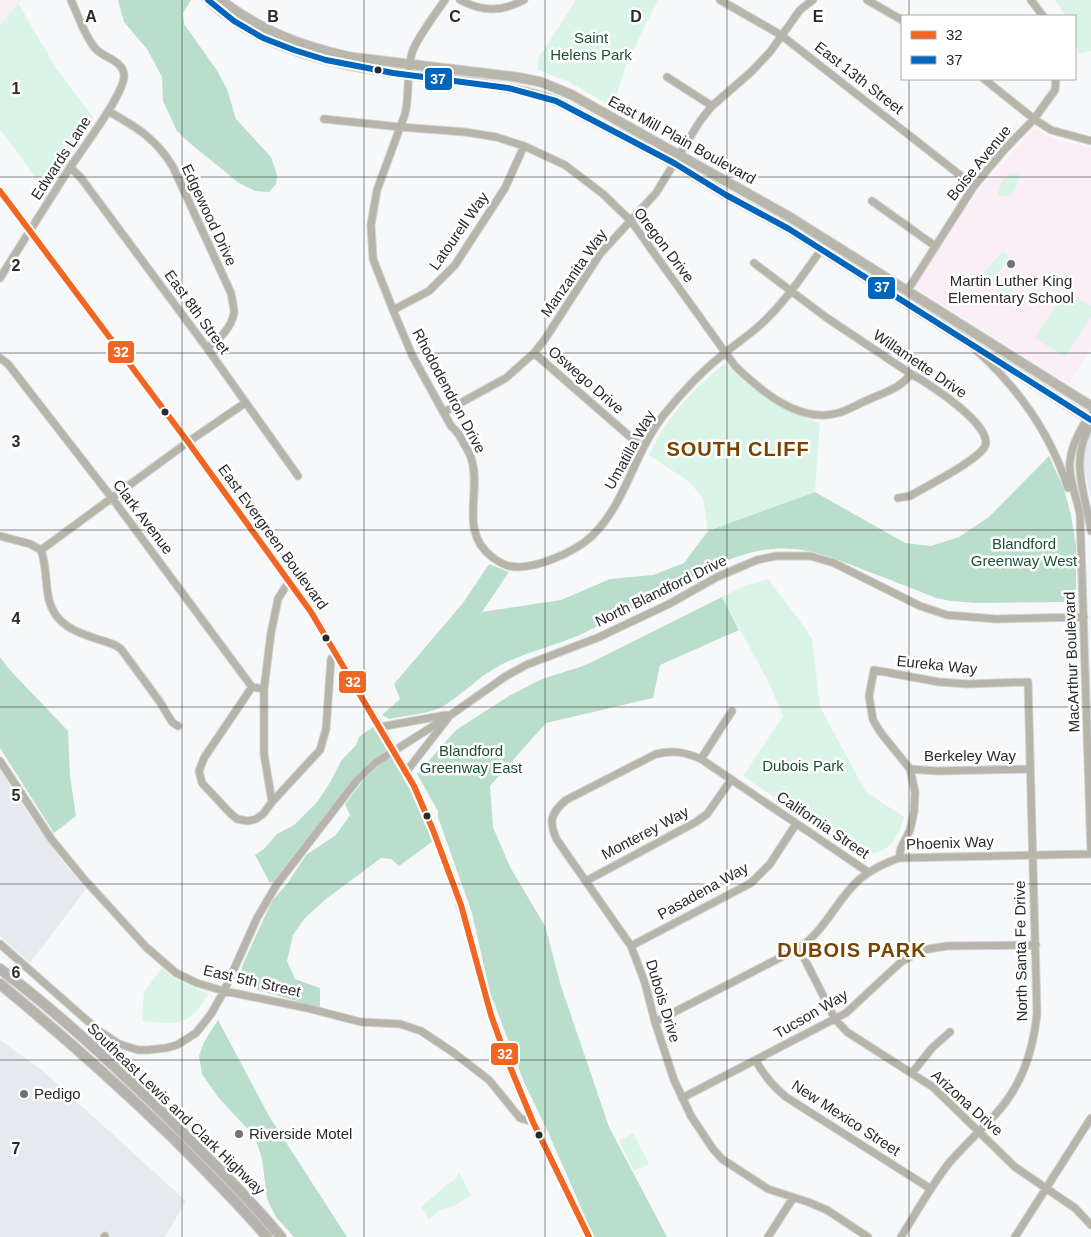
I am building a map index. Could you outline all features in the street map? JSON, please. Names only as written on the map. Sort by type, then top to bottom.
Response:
[{"type":"highway","name":"Southeast Lewis and Clark Highway","points":[[0,969],[56,1014],[130,1081],[213,1163],[281,1237]]},
{"type":"highway","name":"Southeast Lewis and Clark Highway","points":[[0,984],[49,1023],[122,1089],[226,1192],[267,1237]]},
{"type":"main road","name":"East Mill Plain Boulevard","points":[[208,0],[244,26],[268,40],[315,58],[537,94],[556,100],[674,163],[726,195],[789,229],[1090,419]]},
{"type":"main road","name":"East Mill Plain Boulevard","points":[[221,0],[250,21],[299,44],[350,57],[516,77],[540,82],[572,95],[788,216],[1091,406]]},
{"type":"street","name":"Edwards Lane","points":[[0,278],[108,111],[125,77],[123,69],[119,64],[94,48],[72,0]]},
{"type":"street","name":"Rhododendron Drive","points":[[445,0],[413,50],[410,63],[408,101],[376,190],[371,225],[374,259],[412,354],[451,426],[456,430],[472,460],[474,528],[480,543],[492,557],[509,566]]},
{"type":"street","points":[[460,0],[482,9],[501,9],[524,0]]},
{"type":"street","name":"East 13th Street","points":[[720,0],[781,35],[974,186]]},
{"type":"street","name":"Manzanita Way","points":[[444,412],[506,378],[534,353],[600,254],[656,193],[700,121],[712,106],[752,72],[770,52],[800,10],[813,0]]},
{"type":"street","points":[[867,0],[901,19]]},
{"type":"street","points":[[1031,0],[1042,15]]},
{"type":"street","points":[[667,77],[712,106]]},
{"type":"street","points":[[985,80],[1034,119],[1051,130],[1091,141]]},
{"type":"street","name":"Boise Avenue","points":[[907,291],[974,186],[1004,150],[1034,119],[1055,90],[1056,80]]},
{"type":"street","name":"Edgewood Drive","points":[[108,111],[150,137],[164,152],[231,293],[234,313],[229,326],[220,338],[207,348]]},
{"type":"street","name":"Oregon Drive","points":[[324,119],[465,132],[496,137],[524,146],[566,165],[603,194],[632,221],[725,353],[751,381],[766,393],[788,406],[812,415],[837,413],[903,385],[911,374]]},
{"type":"street","name":"Latourell Way","points":[[393,310],[429,291],[455,265],[505,188],[524,146]]},
{"type":"street","name":"East 8th Street","points":[[70,167],[81,178],[207,348],[298,476]]},
{"type":"street","name":"East Evergreen Boulevard","points":[[0,192],[188,442],[291,583],[337,654],[414,786],[433,830],[461,905],[491,1015],[506,1057],[533,1122],[589,1237]]},
{"type":"street","points":[[872,201],[935,246]]},
{"type":"street","name":"Umatilla Way","points":[[509,566],[529,566],[549,560],[571,551],[592,536],[616,505],[643,448],[662,417],[694,381],[759,326],[790,292],[821,250]]},
{"type":"street","name":"Willamette Drive","points":[[754,263],[827,318],[911,374],[922,379],[967,413],[981,430],[986,439],[985,447],[974,457],[910,496],[898,498]]},
{"type":"street","points":[[963,339],[997,370],[1023,400],[1039,424],[1063,473],[1079,521]]},
{"type":"street","name":"Oswego Drive","points":[[534,353],[643,448]]},
{"type":"street","name":"Clark Avenue","points":[[0,358],[8,364],[112,498],[252,687]]},
{"type":"street","points":[[41,550],[188,442],[245,404]]},
{"type":"street","points":[[1090,419],[1081,445],[1078,461],[1091,530]]},
{"type":"street","name":"MacArthur Boulevard","points":[[1090,419],[1072,448],[1068,466],[1080,514],[1091,854]]},
{"type":"street","points":[[0,536],[30,544],[41,550],[45,561],[49,600],[62,623],[74,632],[110,643],[121,649],[160,702],[172,722],[178,726]]},
{"type":"street","name":"North Blandford Drive","points":[[0,944],[99,1030],[119,1044],[138,1050],[166,1048],[187,1040],[203,1026],[224,990],[267,900],[357,780],[375,763],[452,714],[506,676],[526,665],[597,638],[669,604],[717,577],[757,560],[776,556],[810,556],[834,563],[920,606],[947,615],[996,619],[1084,617]]},
{"type":"street","points":[[272,802],[264,754],[264,689],[270,633],[278,599],[286,586],[291,583]]},
{"type":"street","points":[[264,689],[252,687],[204,758],[199,771],[202,783],[237,819],[248,821],[256,820],[263,814],[320,750],[326,729],[331,659],[337,654]]},
{"type":"street","name":"Eureka Way","points":[[910,770],[873,720],[869,696],[874,670],[939,682],[967,684],[1028,682]]},
{"type":"street","name":"North Santa Fe Drive","points":[[901,1237],[952,1160],[1003,1106],[1014,1091],[1023,1075],[1032,1048],[1037,1013],[1028,682]]},
{"type":"street","points":[[700,760],[732,711]]},
{"type":"street","points":[[380,727],[452,714]]},
{"type":"street","points":[[406,772],[452,714]]},
{"type":"street","name":"California Street","points":[[656,754],[669,751],[680,752],[700,760],[868,872]]},
{"type":"street","name":"Dubois Drive","points":[[656,754],[566,800],[552,816],[552,828],[557,840],[631,946],[645,983],[655,1022],[674,1080],[691,1116],[713,1149],[722,1160],[768,1189],[827,1210],[868,1237]]},
{"type":"street","name":"East 5th Street","points":[[0,761],[62,853],[146,947],[163,963],[185,978],[224,990],[308,1008],[361,1022],[400,1024],[421,1031],[489,1080],[520,1118],[533,1122]]},
{"type":"street","name":"Berkeley Way","points":[[910,770],[1030,769]]},
{"type":"street","points":[[899,858],[901,848],[910,830],[914,812],[915,792],[910,770]]},
{"type":"street","name":"Monterey Way","points":[[586,881],[696,822],[707,814],[731,780]]},
{"type":"street","name":"Pasadena Way","points":[[631,946],[751,883],[770,864],[796,824]]},
{"type":"street","name":"Phoenix Way","points":[[655,1022],[799,948],[818,933],[850,889],[868,872],[899,858],[1091,854]]},
{"type":"street","name":"Tucson Way","points":[[682,1098],[846,1013],[900,962],[922,950],[947,946],[1036,945]]},
{"type":"street","name":"Arizona Drive","points":[[799,948],[835,1019],[847,1032],[912,1073],[941,1094],[1015,1167],[1074,1208],[1091,1225]]},
{"type":"street","points":[[912,1073],[932,1048],[950,1032]]},
{"type":"street","name":"New Mexico Street","points":[[756,1061],[763,1075],[772,1086],[786,1097],[931,1189]]},
{"type":"street","points":[[1015,1237],[1091,1118]]},
{"type":"street","points":[[768,1237],[793,1198]]},
{"type":"shaded area","points":[[0,0],[22,0],[0,26]]},
{"type":"shaded area","name":"Martin Luther King Elementary School","points":[[1033,129],[1052,138],[1091,148],[1091,348],[1069,384],[915,287],[959,217],[980,189]]},
{"type":"shaded area","points":[[1091,431],[1091,499],[1083,463],[1083,452]]},
{"type":"shaded area","points":[[0,770],[60,858],[86,889],[30,963],[0,936]]},
{"type":"shaded area","points":[[0,1040],[43,1071],[186,1201],[165,1237],[0,1237]]},
{"type":"green space","points":[[118,0],[191,0],[183,13],[184,24],[216,69],[227,89],[236,119],[271,157],[277,175],[276,184],[269,192],[255,191],[239,183],[177,131],[163,101],[162,77],[147,49],[124,22]]},
{"type":"green space","name":"Saint Helens Park","points":[[576,0],[658,0],[626,65],[613,107],[569,82],[538,70],[538,59]]},
{"type":"green space","points":[[1055,0],[1091,0],[1091,51],[1078,54],[1076,15],[1065,15]]},
{"type":"green space","points":[[18,3],[56,68],[93,117],[46,192],[0,129],[0,26]]},
{"type":"green space","points":[[1018,174],[1020,178],[1015,190],[1005,197],[999,196],[1001,183],[1007,175]]},
{"type":"green space","points":[[1003,251],[1011,258],[989,282],[981,275]]},
{"type":"green space","points":[[999,277],[1026,303],[1019,310],[992,285]]},
{"type":"green space","points":[[1066,290],[1091,306],[1091,316],[1065,357],[1035,338]]},
{"type":"green space","points":[[725,363],[768,400],[793,413],[820,423],[815,492],[708,531],[703,498],[688,481],[649,455],[664,428],[682,404]]},
{"type":"green space","name":"Blandford Greenway West","points":[[1049,456],[1064,489],[1076,546],[1076,588],[1072,598],[1066,602],[975,603],[951,601],[936,598],[827,556],[795,549],[762,550],[723,562],[582,634],[509,661],[491,670],[442,707],[425,713],[389,719],[382,715],[400,699],[394,684],[463,603],[489,564],[509,572],[482,612],[561,600],[610,579],[653,575],[684,563],[708,531],[815,492],[905,543],[931,546],[959,537],[989,517]]},
{"type":"green space","name":"Dubois Park","points":[[768,579],[812,639],[820,707],[866,792],[904,817],[893,842],[880,851],[864,854],[853,852],[743,776],[783,716],[769,683],[722,597],[742,587]]},
{"type":"green space","name":"Blandford Greenway East","points":[[722,597],[739,630],[660,665],[653,698],[546,723],[490,786],[493,827],[510,867],[545,926],[561,986],[609,1127],[667,1237],[594,1237],[524,1082],[490,992],[472,913],[438,817],[438,811],[417,774],[456,730],[509,696],[542,679],[594,661]]},
{"type":"green space","points":[[0,657],[8,668],[68,731],[70,776],[76,816],[54,833],[0,748]]},
{"type":"green space","points":[[376,725],[389,748],[343,792],[275,881],[270,883],[255,855],[264,849],[277,834],[294,825],[318,801],[341,761],[356,745],[359,737]]},
{"type":"green space","points":[[393,753],[433,841],[399,866],[391,859],[381,858],[326,899],[304,919],[293,935],[287,961],[295,979],[320,988],[320,1008],[238,984],[243,964],[272,901],[287,884],[306,855],[336,835],[350,815],[345,804],[364,779]]},
{"type":"green space","points":[[162,968],[172,977],[208,994],[195,1013],[181,1021],[164,1023],[142,1021],[144,992]]},
{"type":"green space","points":[[218,1020],[269,1116],[347,1237],[294,1237],[276,1217],[267,1199],[262,1159],[255,1137],[218,1097],[202,1074],[199,1056],[204,1042]]},
{"type":"green space","points":[[633,1133],[649,1164],[634,1171],[619,1141]]},
{"type":"green space","points":[[459,1173],[471,1195],[456,1205],[439,1211],[429,1219],[421,1207],[454,1180]]},
{"type":"transit line","name":"37","points":[[208,0],[234,21],[263,38],[326,60],[393,73],[508,88],[556,101],[674,163],[726,195],[789,229],[1091,420]]},
{"type":"transit line","name":"32","points":[[0,191],[188,442],[311,612],[414,786],[433,830],[461,905],[491,1015],[506,1057],[533,1122],[589,1237]]},
{"type":"place","name":"Martin Luther King Elementary School","points":[[1011,264]]},
{"type":"place","name":"Pedigo","points":[[24,1094]]},
{"type":"place","name":"Riverside Motel","points":[[239,1134]]},
{"type":"district","name":"SOUTH CLIFF","points":[[738,449]]},
{"type":"district","name":"DUBOIS PARK","points":[[852,950]]}]
